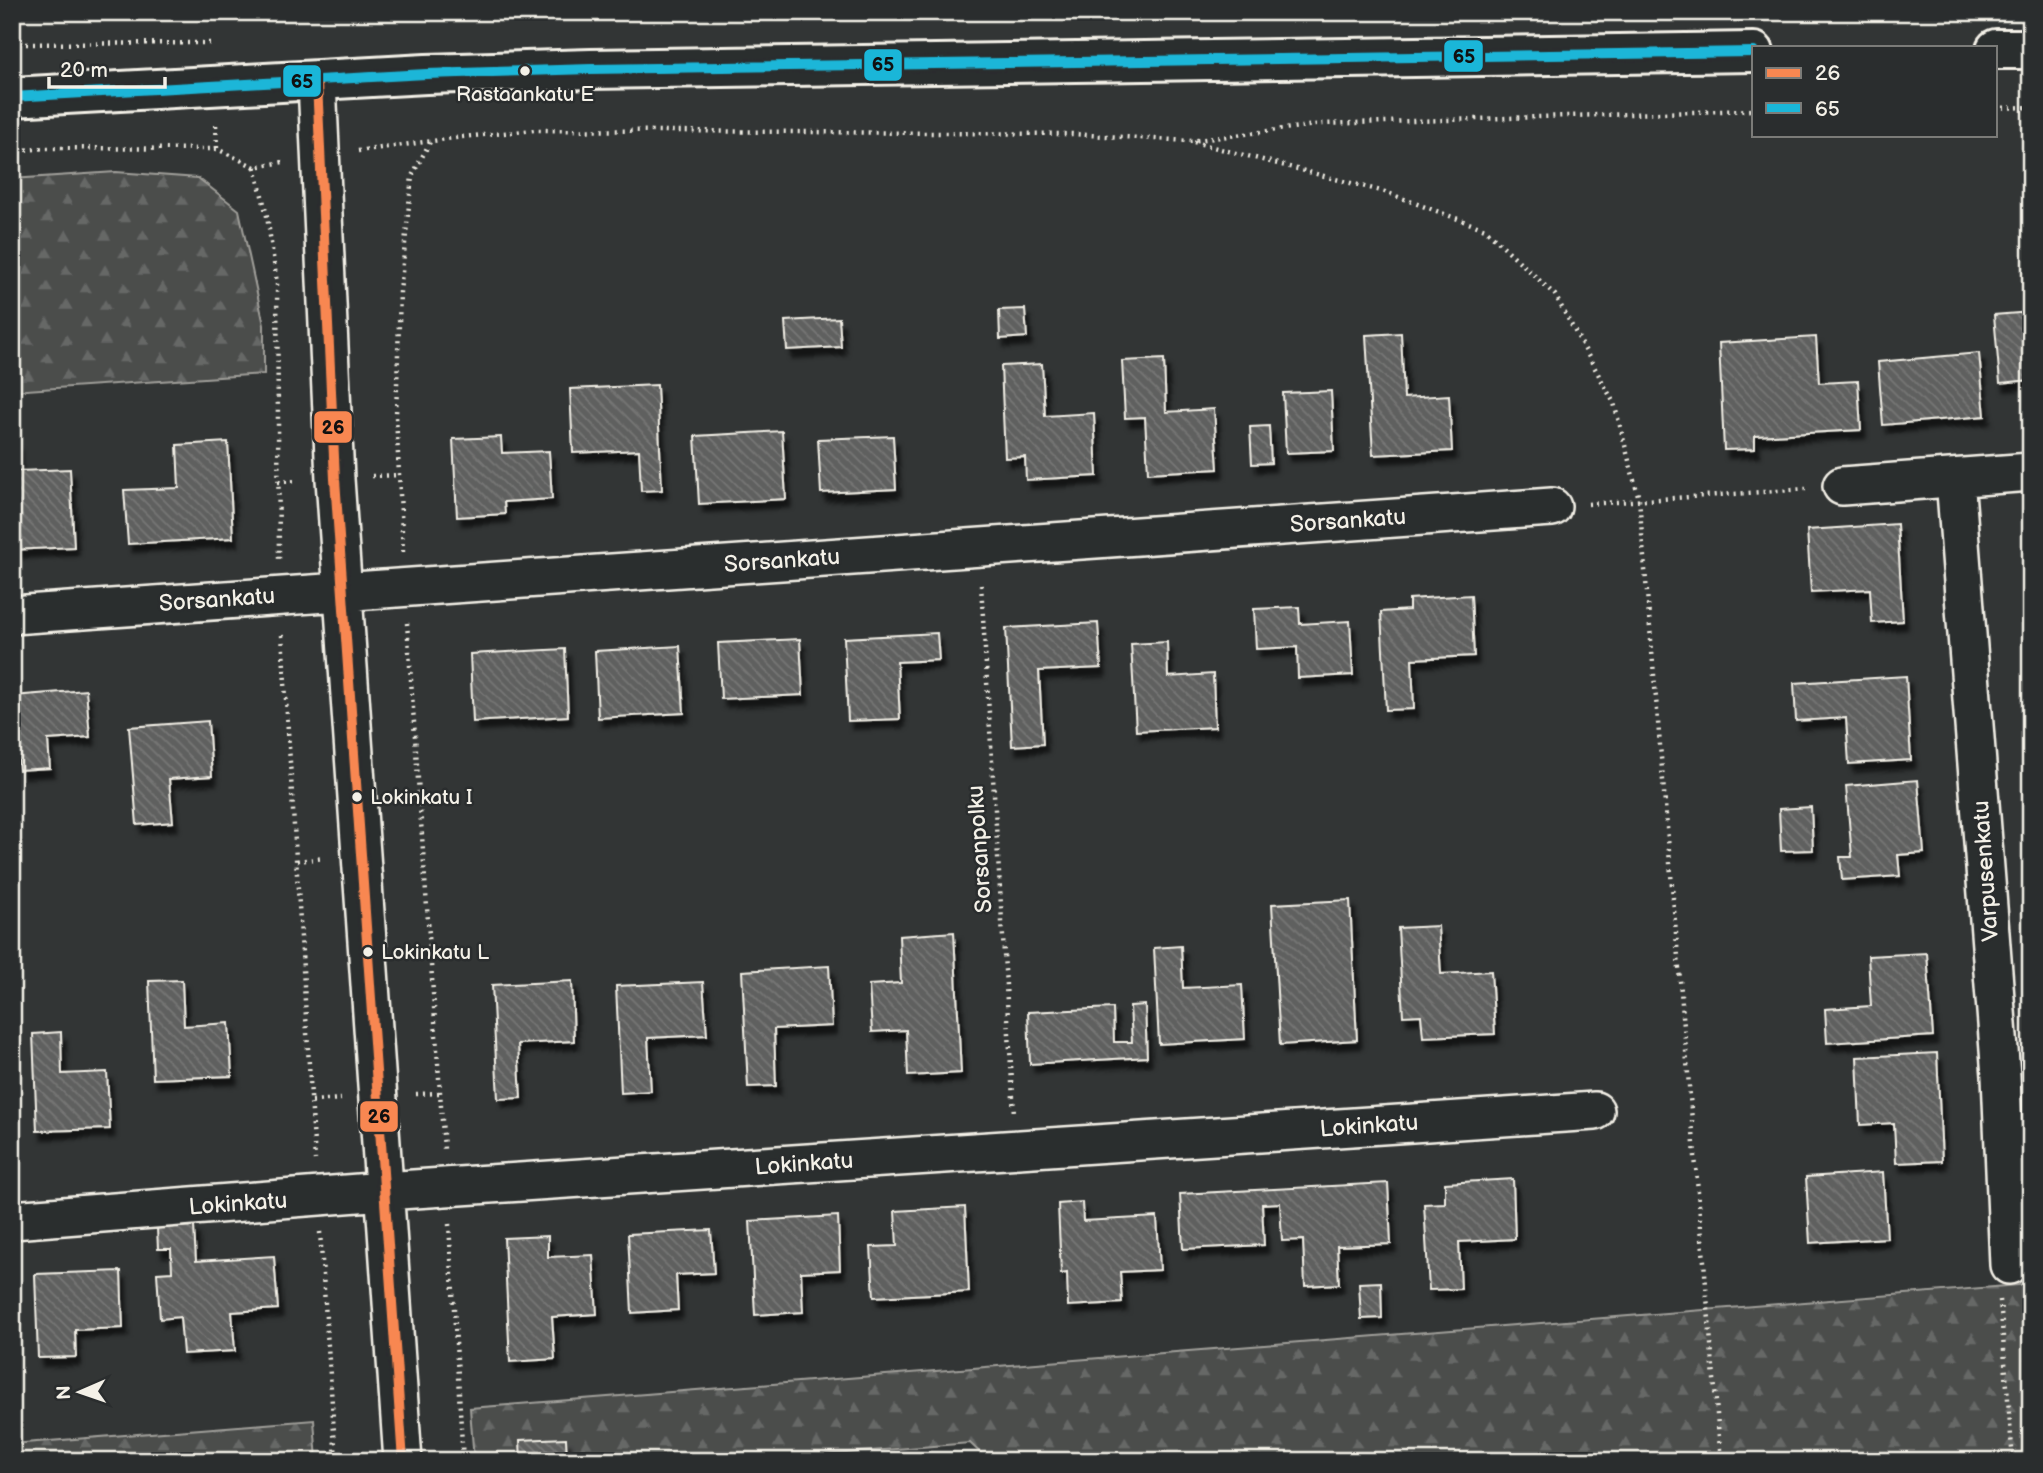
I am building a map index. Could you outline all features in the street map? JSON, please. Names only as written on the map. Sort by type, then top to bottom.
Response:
[{"type":"street","points":[[1997,49],[2031,48]]},
{"type":"street","points":[[12,97],[426,74],[591,69],[1752,52]]},
{"type":"street","points":[[317,82],[335,479],[403,1461]]},
{"type":"street","points":[[1842,486],[2031,472]]},
{"type":"street","name":"Varpusenkatu","points":[[1955,478],[2016,1075],[2009,1265]]},
{"type":"street","name":"Sorsankatu","points":[[12,615],[1552,507]]},
{"type":"street","name":"Lokinkatu","points":[[12,1220],[384,1191],[1595,1111]]},
{"type":"path","points":[[1997,108],[2031,107]]},
{"type":"path","points":[[12,150],[217,149],[254,167],[430,141],[535,130],[1072,134],[1190,141],[1323,124],[1752,110]]},
{"type":"path","points":[[430,141],[412,176],[400,292],[396,416],[463,1461]]},
{"type":"path","points":[[1190,141],[1385,192],[1485,229],[1555,295],[1614,403],[1639,499],[1721,1461]]},
{"type":"path","points":[[254,167],[267,216],[277,284],[280,595],[336,1461]]},
{"type":"path","points":[[1552,507],[1842,486]]},
{"type":"path","name":"Sorsanpolku","points":[[979,547],[1017,1150]]},
{"type":"path","points":[[297,861],[332,858]]},
{"type":"path","points":[[2009,1265],[2000,1297],[2012,1461]]},
{"type":"green space","points":[[116,172],[198,178],[239,210],[264,325],[264,374],[12,391],[12,179]]},
{"type":"green space","points":[[2031,1284],[2031,1461],[989,1461],[970,1443],[749,1461],[474,1461],[470,1408]]},
{"type":"green space","points":[[314,1420],[317,1461],[12,1461],[12,1444]]},
{"type":"building","points":[[1025,309],[1027,337],[1000,339],[999,310]]},
{"type":"building","points":[[2031,312],[2031,380],[2000,383],[1994,315]]},
{"type":"building","points":[[839,318],[841,347],[787,350],[785,321]]},
{"type":"building","points":[[1401,333],[1404,398],[1449,395],[1452,451],[1373,455],[1366,335]]},
{"type":"building","points":[[1816,337],[1819,383],[1858,381],[1861,430],[1755,436],[1755,449],[1724,450],[1719,343]]},
{"type":"building","points":[[1979,353],[1985,416],[1883,425],[1878,362]]},
{"type":"building","points":[[1164,359],[1166,412],[1214,409],[1218,469],[1148,473],[1145,417],[1125,418],[1122,361]]},
{"type":"building","points":[[1042,364],[1045,416],[1094,413],[1097,476],[1026,480],[1025,457],[1005,458],[1001,366]]},
{"type":"building","points":[[657,385],[662,490],[641,491],[639,450],[573,453],[570,389]]},
{"type":"building","points":[[1331,391],[1334,451],[1286,453],[1283,393]]},
{"type":"building","points":[[1269,426],[1271,463],[1252,464],[1250,427]]},
{"type":"building","points":[[782,431],[786,499],[699,504],[695,436]]},
{"type":"building","points":[[893,436],[896,489],[821,493],[818,439]]},
{"type":"building","points":[[501,437],[502,453],[549,451],[552,499],[504,502],[505,514],[457,517],[453,439]]},
{"type":"building","points":[[228,442],[233,538],[128,544],[124,490],[179,488],[177,445]]},
{"type":"building","points":[[12,443],[17,443],[18,471],[70,469],[74,547],[12,550]]},
{"type":"building","points":[[1897,524],[1903,621],[1872,623],[1870,589],[1811,592],[1807,530]]},
{"type":"building","points":[[1471,595],[1474,656],[1412,659],[1414,709],[1386,710],[1381,612],[1409,610],[1409,599]]},
{"type":"building","points":[[1299,607],[1300,624],[1350,621],[1353,675],[1298,678],[1297,647],[1256,649],[1254,609]]},
{"type":"building","points":[[1098,623],[1101,668],[1039,671],[1043,744],[1012,746],[1006,628]]},
{"type":"building","points":[[937,633],[939,660],[897,662],[900,719],[848,721],[844,638]]},
{"type":"building","points":[[800,639],[803,695],[721,699],[718,643]]},
{"type":"building","points":[[1167,642],[1168,677],[1213,674],[1215,727],[1136,731],[1131,644]]},
{"type":"building","points":[[680,646],[684,713],[598,718],[595,651]]},
{"type":"building","points":[[565,649],[568,716],[473,722],[470,654]]},
{"type":"building","points":[[1906,676],[1911,760],[1849,764],[1846,718],[1796,721],[1794,683]]},
{"type":"building","points":[[86,690],[90,737],[48,740],[50,768],[19,770],[13,696]]},
{"type":"building","points":[[208,721],[212,776],[169,779],[173,822],[137,825],[129,727]]},
{"type":"building","points":[[1918,780],[1924,853],[1898,855],[1900,876],[1842,880],[1840,857],[1852,857],[1846,786]]},
{"type":"building","points":[[1811,807],[1813,850],[1781,851],[1779,809]]},
{"type":"building","points":[[1350,900],[1357,1040],[1280,1045],[1272,904]]},
{"type":"building","points":[[1438,926],[1441,974],[1491,971],[1495,1034],[1423,1037],[1421,1015],[1403,1016],[1398,928]]},
{"type":"building","points":[[954,932],[961,1073],[908,1076],[906,1030],[872,1032],[869,985],[901,983],[899,936]]},
{"type":"building","points":[[1181,946],[1183,988],[1242,985],[1245,1039],[1159,1044],[1154,948]]},
{"type":"building","points":[[1927,953],[1933,1036],[1827,1043],[1825,1009],[1871,1006],[1868,956]]},
{"type":"building","points":[[829,966],[832,1026],[774,1029],[776,1086],[748,1087],[742,971]]},
{"type":"building","points":[[182,980],[184,1026],[229,1023],[232,1076],[153,1079],[149,981]]},
{"type":"building","points":[[572,981],[574,1041],[518,1044],[521,1098],[498,1099],[492,985]]},
{"type":"building","points":[[703,982],[707,1035],[648,1038],[651,1091],[621,1093],[616,986]]},
{"type":"building","points":[[1145,1005],[1147,1057],[1030,1064],[1028,1012],[1113,1008],[1114,1042],[1132,1042],[1130,1006]]},
{"type":"building","points":[[61,1032],[62,1074],[107,1072],[110,1129],[37,1131],[33,1034]]},
{"type":"building","points":[[1937,1053],[1942,1161],[1896,1163],[1894,1123],[1860,1125],[1857,1057]]},
{"type":"building","points":[[1883,1172],[1887,1238],[1810,1243],[1806,1177]]},
{"type":"building","points":[[1513,1179],[1515,1239],[1459,1242],[1461,1289],[1429,1290],[1424,1204],[1445,1203],[1445,1183]]},
{"type":"building","points":[[1388,1183],[1391,1244],[1337,1246],[1339,1284],[1305,1286],[1303,1240],[1282,1241],[1280,1203],[1262,1204],[1264,1245],[1183,1249],[1180,1194]]},
{"type":"building","points":[[1082,1202],[1083,1221],[1157,1217],[1160,1270],[1120,1272],[1122,1303],[1068,1306],[1067,1273],[1061,1274],[1058,1204]]},
{"type":"building","points":[[965,1207],[969,1292],[874,1297],[871,1247],[897,1246],[895,1211]]},
{"type":"building","points":[[838,1216],[840,1270],[801,1272],[803,1312],[755,1315],[750,1221]]},
{"type":"building","points":[[194,1226],[196,1261],[274,1256],[278,1309],[232,1312],[235,1351],[183,1354],[180,1317],[160,1319],[157,1273],[172,1272],[171,1249],[158,1249],[157,1228]]},
{"type":"building","points":[[711,1230],[714,1273],[676,1275],[678,1310],[632,1313],[628,1234]]},
{"type":"building","points":[[548,1236],[548,1257],[593,1255],[597,1314],[552,1317],[555,1359],[510,1362],[504,1238]]},
{"type":"building","points":[[121,1271],[123,1328],[75,1330],[76,1357],[38,1358],[35,1274]]},
{"type":"building","points":[[1381,1282],[1382,1318],[1361,1319],[1359,1283]]},
{"type":"building","points":[[566,1438],[567,1461],[521,1461],[520,1440]]},
{"type":"transit line","name":"65","points":[[12,97],[426,74],[591,69],[1752,52]]},
{"type":"transit line","name":"26","points":[[317,82],[335,479],[403,1461]]},
{"type":"place","name":"Rastaankatu E","points":[[525,71]]},
{"type":"place","name":"Lokinkatu I","points":[[357,797]]},
{"type":"place","name":"Lokinkatu L","points":[[368,952]]}]
